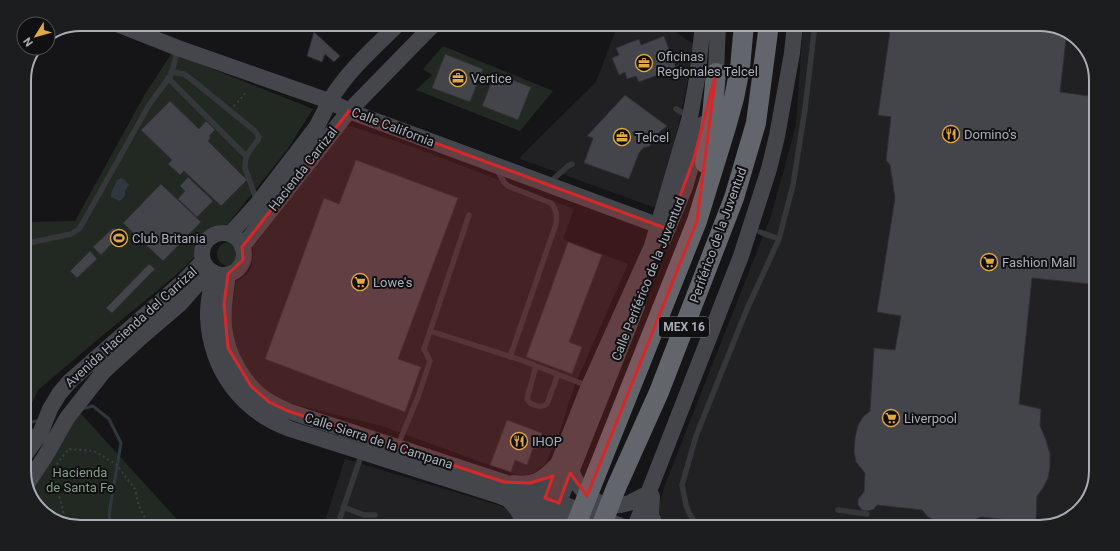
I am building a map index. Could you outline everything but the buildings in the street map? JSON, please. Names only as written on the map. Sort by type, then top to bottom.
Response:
[{"type":"highway","name":"Periférico de la Juventud","points":[[578,520],[698,218],[734,98],[740,68],[743,31]]},
{"type":"highway","name":"Periférico de la Juventud","points":[[604,520],[665,377],[734,198],[756,123],[768,31]]},
{"type":"highway","points":[[698,218],[700,193],[712,116],[716,73]]},
{"type":"street","name":"Calle California","points":[[135,31],[178,48],[329,101],[349,111],[663,227]]},
{"type":"street","name":"Hacienda Carrizal","points":[[230,234],[258,203],[315,129],[321,120],[329,101],[344,80],[391,31]]},
{"type":"street","name":"Hacienda Carrizal","points":[[242,246],[349,111],[427,31]]},
{"type":"street","points":[[540,520],[549,511],[565,467],[589,386],[652,246],[663,227],[682,134],[690,117],[697,79],[701,31]]},
{"type":"street","name":"Calle Periférico de la Juventud","points":[[565,467],[663,227],[686,187],[716,73],[718,31]]},
{"type":"street","points":[[638,520],[741,256],[761,194],[769,168],[789,70],[794,31]]},
{"type":"street","points":[[675,426],[694,399],[760,232],[779,166],[791,109],[789,70]]},
{"type":"street","points":[[217,234],[230,234],[239,241],[242,246],[244,253],[240,266],[228,274],[223,275],[208,268],[202,255],[206,242],[217,234]]},
{"type":"street","name":"Avenida Hacienda del Carrizal","points":[[31,450],[67,418],[104,371],[180,304],[208,268]]},
{"type":"street","name":"Avenida Hacienda del Carrizal","points":[[31,477],[46,455],[50,409],[59,394],[70,381],[184,281],[208,268]]},
{"type":"street","name":"Calle Sierra de la Campana","points":[[208,268],[208,311],[210,338],[214,354],[231,386],[255,411],[277,424],[318,430],[460,476],[504,482],[549,511],[566,520]]},
{"type":"street","name":"Calle Sierra de la Campana","points":[[228,274],[224,304],[224,326],[228,348],[239,370],[250,386],[269,402],[288,411],[318,430]]},
{"type":"street","points":[[180,304],[198,302],[208,311]]},
{"type":"street","points":[[59,394],[76,406]]},
{"type":"street","points":[[31,434],[47,436]]},
{"type":"street","name":"Calle Sierra de la Campana","points":[[364,445],[397,447],[508,500],[591,520]]},
{"type":"street","points":[[504,482],[520,484],[530,483],[543,479],[565,467]]},
{"type":"street","points":[[565,467],[580,489],[597,502],[618,505],[628,503],[649,493]]},
{"type":"street","points":[[653,520],[651,515],[656,475]]},
{"type":"street","points":[[508,500],[517,508],[523,520]]},
{"type":"lane","points":[[694,520],[689,513],[683,495],[682,485],[688,460],[737,332],[779,239],[793,185],[805,109],[814,31]]},
{"type":"lane","points":[[31,242],[70,234],[79,229],[149,105],[172,72],[178,48]]},
{"type":"lane","points":[[172,72],[184,74],[255,130],[259,137],[246,156],[245,168],[258,203]]},
{"type":"lane","points":[[168,78],[246,156]]},
{"type":"lane","points":[[676,109],[690,117]]},
{"type":"lane","points":[[547,184],[572,164]]},
{"type":"lane","points":[[495,165],[501,178],[508,186],[548,201],[554,207],[557,217],[556,224],[510,357]]},
{"type":"lane","points":[[397,447],[418,397],[430,360],[424,349],[469,215]]},
{"type":"lane","points":[[760,232],[779,239]]},
{"type":"lane","points":[[430,331],[510,357],[589,386]]},
{"type":"lane","points":[[536,366],[526,397],[529,402],[542,406],[547,404],[558,374]]},
{"type":"lane","points":[[339,520],[364,445]]},
{"type":"lane","points":[[343,508],[364,515],[376,515]]},
{"type":"lane","points":[[838,510],[867,514]]},
{"type":"path","points":[[238,102],[246,92]]},
{"type":"path","points":[[65,517],[56,490],[55,469],[68,449],[94,451],[116,464],[135,489],[146,520]]},
{"type":"highlighted area","points":[[716,73],[697,221],[587,496],[570,473],[559,503],[545,498],[553,476],[530,483],[504,482],[288,411],[269,402],[251,386],[228,348],[224,304],[228,274],[243,260],[242,247],[349,111],[668,229],[694,158]]},
{"type":"shaded area","points":[[615,31],[674,31],[695,45],[677,132],[657,206],[653,207],[520,159],[521,156],[596,82]]},
{"type":"shaded area","name":"Fashion Mall","points":[[803,31],[1040,31],[1050,32],[1062,36],[1072,43],[1081,53],[1088,70],[1089,77],[1089,471],[1088,481],[1084,493],[1075,506],[1070,510],[1059,516],[1046,520],[660,520],[659,505],[664,487],[771,216],[796,125]]},
{"type":"shaded area","points":[[351,126],[413,147],[574,209],[563,239],[628,264],[574,387],[559,434],[545,464],[535,473],[522,476],[514,474],[382,426],[296,405],[273,396],[257,382],[244,365],[234,343],[231,327],[231,312],[236,282],[247,274],[252,266],[253,247],[345,127]]},
{"type":"shaded area","points":[[121,178],[129,185],[125,191],[125,196],[120,201],[111,197],[111,195],[117,180]]},
{"type":"shaded area","points":[[345,459],[508,508],[515,518],[515,520],[325,520]]},
{"type":"green space","points":[[443,46],[553,91],[520,131],[416,90],[432,75],[423,69]]},
{"type":"green space","name":"Club Britania","points":[[172,53],[313,109],[287,150],[227,225],[176,275],[38,390],[31,405],[31,222],[75,221],[145,94]]},
{"type":"green space","points":[[229,242],[234,243],[240,249],[240,259],[234,265],[229,266],[224,265],[218,259],[217,254],[218,249],[224,243]]},
{"type":"green space","name":"Hacienda de Santa Fe","points":[[73,405],[178,520],[70,519],[58,515],[43,503],[36,493],[32,479]]},
{"type":"waterway","points":[[82,409],[93,406],[109,419],[121,443],[109,514],[110,520]]},
{"type":"waterway","points":[[31,422],[40,420]]},
{"type":"place","name":"Oficinas Regionales Telcel","points":[[644,63]]},
{"type":"place","name":"Vertice","points":[[458,78]]},
{"type":"place","name":"Domino's","points":[[951,134]]},
{"type":"place","name":"Telcel","points":[[622,137]]},
{"type":"place","name":"Club Britania","points":[[119,238]]},
{"type":"place","name":"Fashion Mall","points":[[989,262]]},
{"type":"place","name":"Lowe's","points":[[360,282]]},
{"type":"place","name":"Liverpool","points":[[891,418]]},
{"type":"place","name":"IHOP","points":[[519,441]]}]
